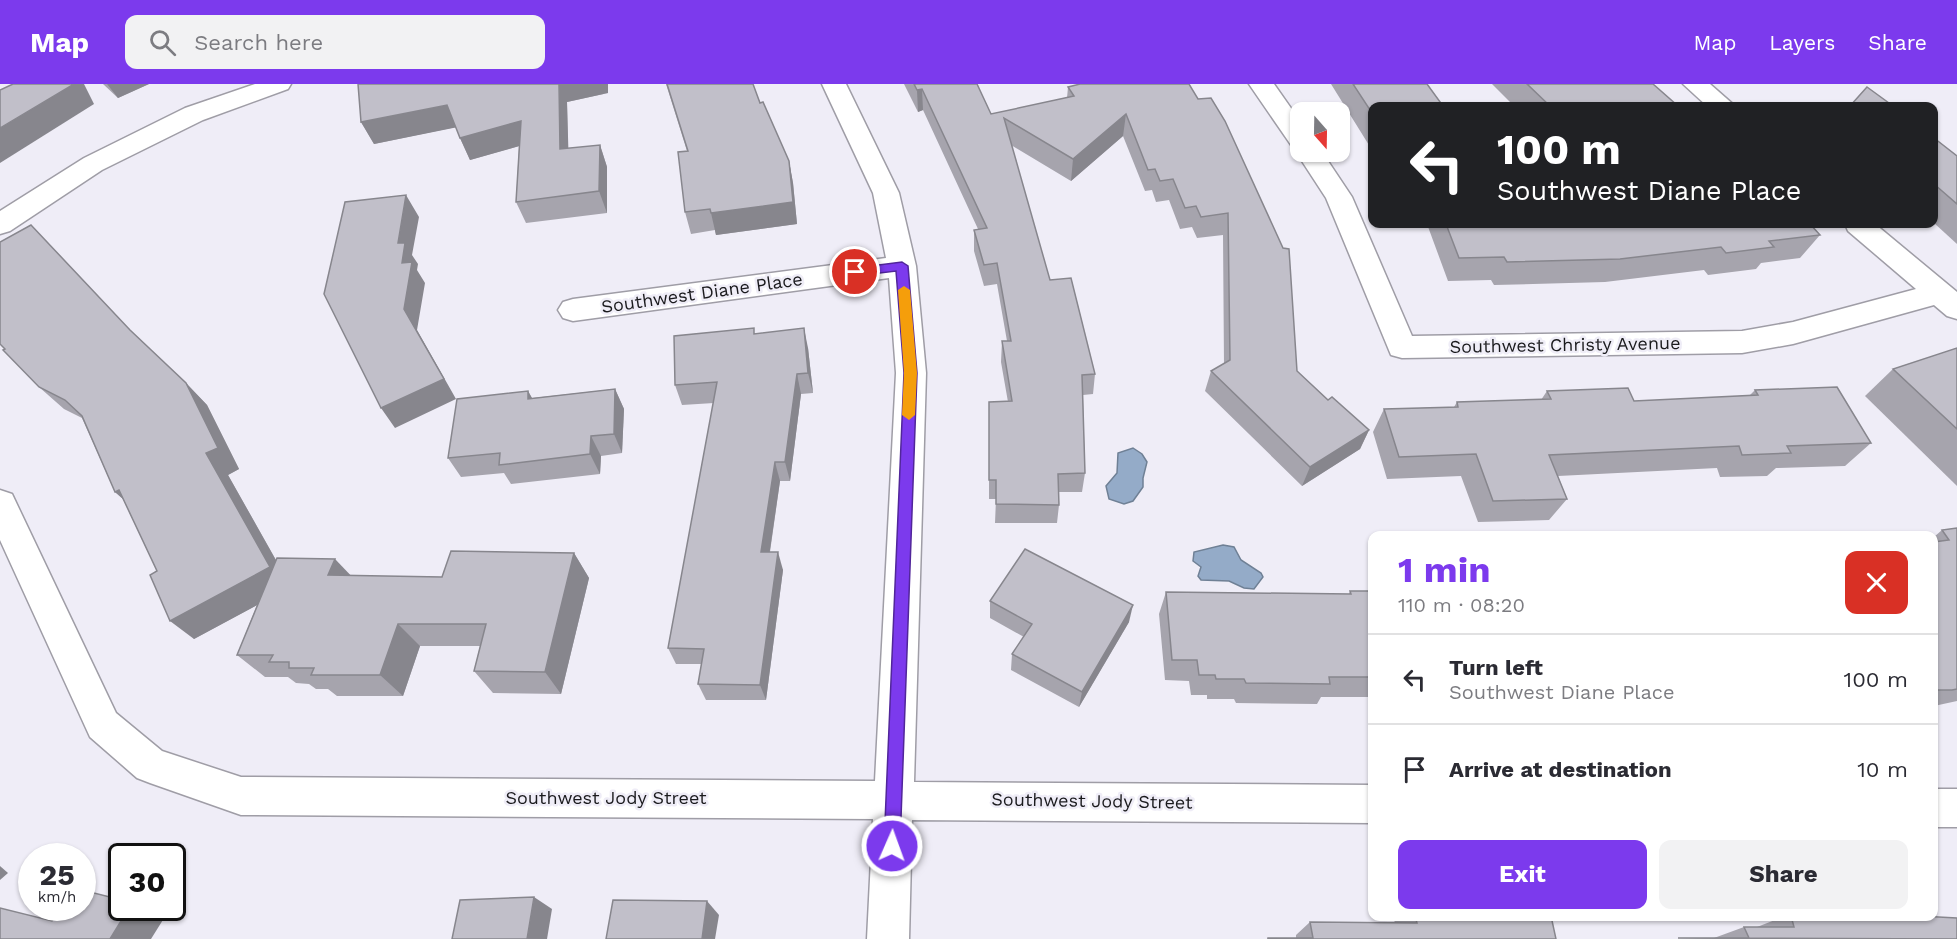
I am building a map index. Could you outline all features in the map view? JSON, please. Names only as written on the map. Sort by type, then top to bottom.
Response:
[{"type":"street","points":[[0,224],[93,164],[194,114],[279,84]]},
{"type":"street","points":[[834,84],[886,194],[902,266],[910,373],[888,939]]},
{"type":"street","points":[[1262,84],[1290,125]]},
{"type":"street","points":[[1695,84],[1717,102]]},
{"type":"street","name":"Southwest Christy Avenue","points":[[1316,162],[1339,196],[1402,347],[1742,342],[1948,301]]},
{"type":"street","points":[[1863,228],[1948,301]]},
{"type":"street","name":"Southwest Diane Place","points":[[573,310],[902,266]]},
{"type":"street","name":"Southwest Jody Street","points":[[0,504],[103,725],[150,765],[241,796],[1368,804]]},
{"type":"street","points":[[1938,808],[1957,808]]},
{"type":"water","points":[[1133,448],[1142,454],[1147,462],[1143,487],[1133,501],[1124,504],[1109,499],[1106,486],[1117,473],[1118,453]]},
{"type":"water","points":[[1223,545],[1234,547],[1241,560],[1261,573],[1263,577],[1254,589],[1244,588],[1229,581],[1201,580],[1198,576],[1201,567],[1193,561],[1194,552]]},
{"type":"building","points":[[13,84],[74,84],[0,128],[0,90]]},
{"type":"building","points":[[358,84],[559,84],[560,149],[600,145],[599,191],[516,202],[521,121],[460,138],[447,105],[361,122]]},
{"type":"building","points":[[667,84],[753,84],[789,161],[793,202],[711,213],[710,209],[685,212],[678,152],[688,151]]},
{"type":"building","points":[[914,84],[977,84],[991,114],[1074,96],[1068,87],[1080,84],[1189,84],[1198,99],[1211,98],[1225,121],[1283,248],[1289,249],[1297,371],[1328,400],[1332,397],[1369,430],[1310,467],[1211,371],[1230,360],[1228,213],[1201,217],[1196,206],[1185,208],[1173,179],[1160,181],[1155,169],[1148,170],[1126,114],[1073,159],[1004,118],[1050,280],[1071,278],[1095,374],[1082,375],[1085,473],[1058,474],[1059,505],[996,504],[996,480],[989,480],[989,402],[1012,401],[1002,341],[1011,341],[997,263],[984,265],[974,230],[987,228],[922,89],[917,90]]},
{"type":"building","points":[[1353,84],[1427,84],[1440,102],[1368,102],[1368,107]]},
{"type":"building","points":[[1527,84],[1653,84],[1673,102],[1546,102]]},
{"type":"building","points":[[1867,87],[1888,102],[1854,102]]},
{"type":"building","points":[[1938,141],[1957,156],[1957,204],[1938,187]]},
{"type":"building","points":[[406,195],[398,243],[405,243],[402,263],[412,262],[404,309],[444,379],[381,408],[324,294],[345,202]]},
{"type":"building","points":[[31,225],[130,330],[186,383],[218,448],[206,453],[270,567],[170,621],[150,575],[157,571],[119,490],[115,492],[82,416],[65,400],[39,387],[3,350],[5,349],[0,344],[0,242]]},
{"type":"building","points":[[1448,228],[1814,228],[1820,235],[1769,241],[1774,247],[1726,253],[1721,247],[1620,259],[1507,262],[1504,257],[1459,258]]},
{"type":"building","points":[[754,328],[754,334],[804,328],[808,373],[797,374],[785,462],[775,462],[761,552],[778,552],[760,685],[698,684],[704,649],[668,648],[717,382],[675,385],[674,336]]},
{"type":"building","points":[[1957,348],[1957,429],[1893,369]]},
{"type":"building","points":[[1837,387],[1871,443],[1787,446],[1791,453],[1742,455],[1739,446],[1549,455],[1567,499],[1493,501],[1476,454],[1399,457],[1384,409],[1458,407],[1457,402],[1551,399],[1547,391],[1628,388],[1634,401],[1758,395],[1755,390]]},
{"type":"building","points":[[615,389],[614,434],[591,436],[590,454],[499,465],[500,453],[448,458],[457,399],[528,391],[528,399]]},
{"type":"building","points":[[1957,528],[1957,689],[1952,690],[1938,690],[1938,541],[1949,540],[1942,530]]},
{"type":"building","points":[[1025,549],[1133,605],[1082,692],[1012,654],[1032,624],[990,601]]},
{"type":"building","points":[[451,551],[574,553],[545,672],[474,671],[486,624],[398,624],[380,675],[311,675],[314,668],[289,668],[289,662],[269,662],[273,655],[237,655],[277,558],[335,559],[328,575],[442,577]]},
{"type":"building","points":[[1350,591],[1368,591],[1368,677],[1329,677],[1330,684],[1246,683],[1244,679],[1216,679],[1215,675],[1199,675],[1197,660],[1172,660],[1166,592],[1351,594]]},
{"type":"building","points":[[96,894],[108,896],[108,921],[121,921],[110,939],[0,939],[0,908],[18,912],[18,921],[96,921]]},
{"type":"building","points":[[534,897],[527,939],[452,939],[460,900]]},
{"type":"building","points":[[613,900],[707,901],[702,939],[606,939]]},
{"type":"building","points":[[1938,917],[1957,918],[1957,939],[1678,938],[1749,938],[1744,927],[1794,927],[1792,921],[1938,921]]},
{"type":"building","points":[[1416,921],[1552,921],[1556,939],[1268,939],[1313,938],[1310,922],[1417,923]]},
{"type":"slow traffic","points":[[904,290],[910,373],[909,415]]},
{"type":"route","points":[[855,272],[902,266],[910,373],[892,846]]}]
